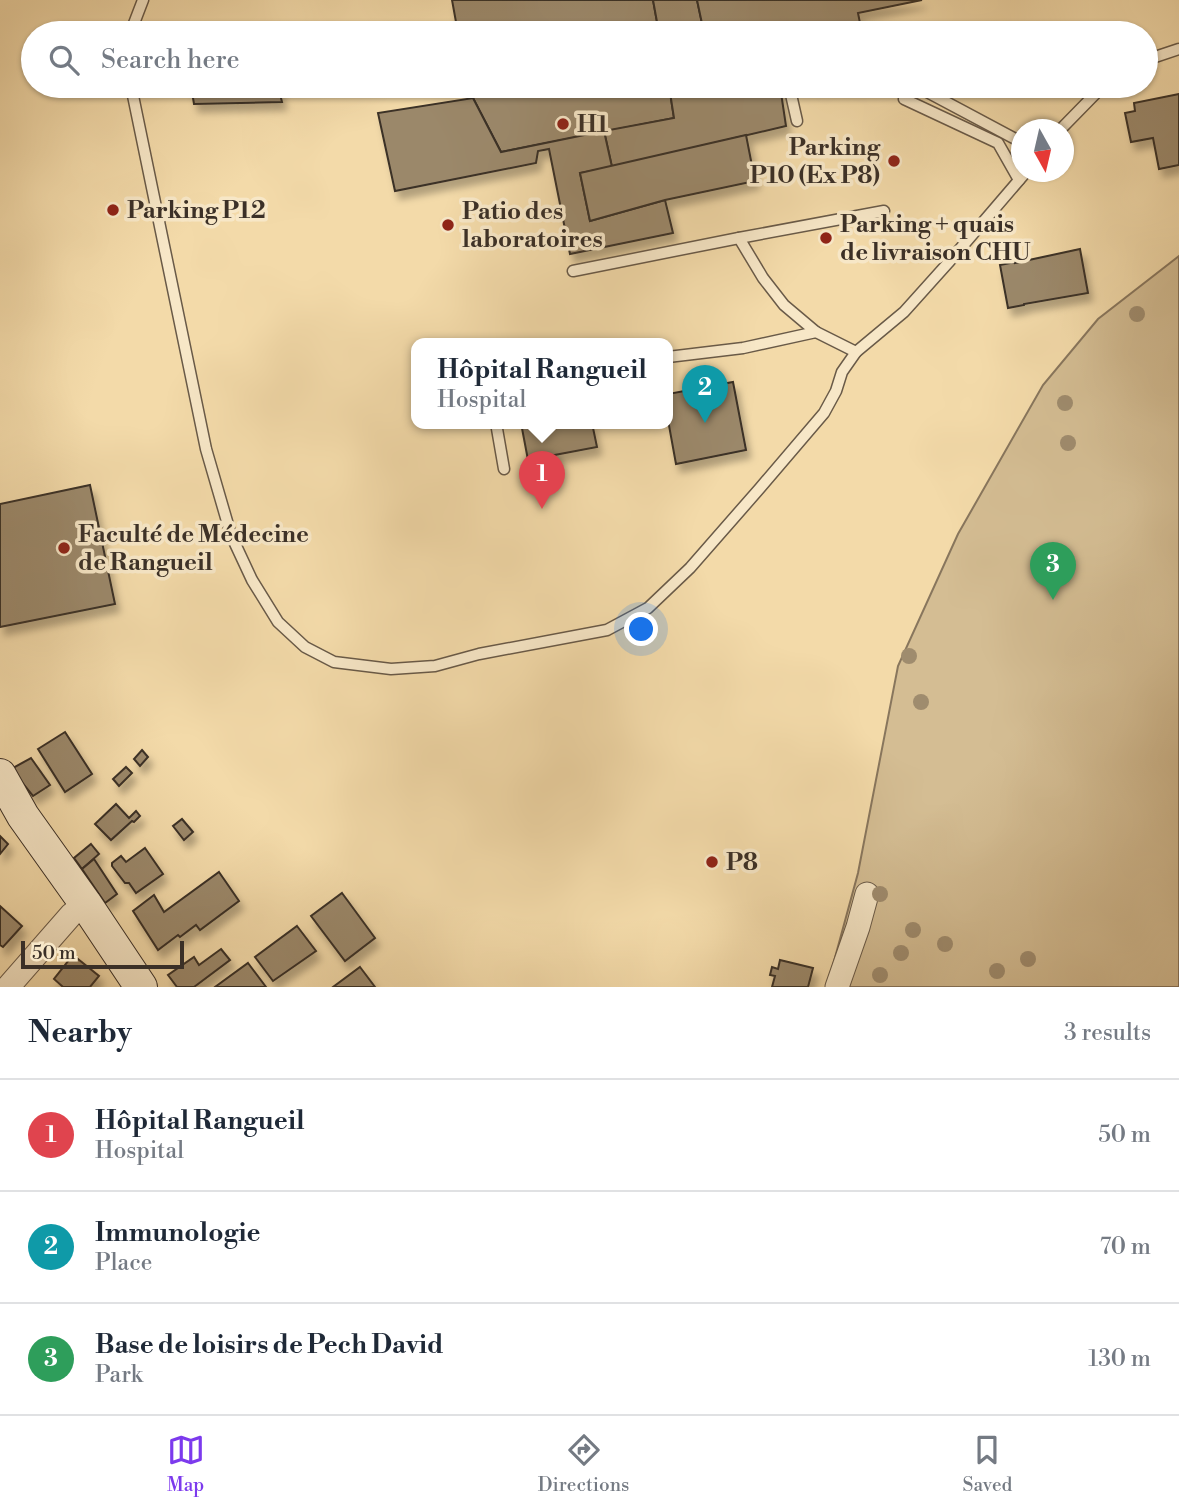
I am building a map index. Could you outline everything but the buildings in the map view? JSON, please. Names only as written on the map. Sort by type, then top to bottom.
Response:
[{"type":"street","points":[[0,775],[23,816],[85,902],[141,987]]},
{"type":"street","points":[[836,987],[867,894]]},
{"type":"street","points":[[8,987],[85,902]]},
{"type":"lane","points":[[135,21],[143,0]]},
{"type":"lane","points":[[1158,56],[1179,49]]},
{"type":"lane","points":[[133,98],[206,449],[231,536],[252,580],[278,622],[306,647],[334,662],[391,669],[435,666],[479,654],[607,629],[648,608],[690,568],[824,412],[836,391],[842,372],[856,352],[904,312],[1017,182]]},
{"type":"lane","points":[[792,98],[797,121]]},
{"type":"lane","points":[[938,98],[1011,137]]},
{"type":"lane","points":[[1071,119],[1091,98]]},
{"type":"lane","points":[[904,99],[998,143],[1011,161]]},
{"type":"lane","points":[[573,271],[884,211]]},
{"type":"lane","points":[[738,238],[784,305],[817,332],[856,352]]},
{"type":"lane","points":[[673,356],[743,348],[817,332]]},
{"type":"lane","points":[[497,429],[504,470]]},
{"type":"shaded area","points":[[1179,256],[1179,987],[827,987],[858,873],[898,666],[958,534],[1043,385],[1098,319]]},
{"type":"place","name":"H1","points":[[563,124]]},
{"type":"place","name":"Parking P10 (Ex P8)","points":[[894,161]]},
{"type":"place","name":"Parking P12","points":[[113,210]]},
{"type":"place","name":"Patio des laboratoires","points":[[448,225]]},
{"type":"place","name":"Parking + quais de livraison CHU","points":[[826,238]]},
{"type":"place","name":"Immunologie","points":[[705,423]]},
{"type":"place","name":"Hôpital Rangueil","points":[[542,509]]},
{"type":"place","name":"Faculté de Médecine de Rangueil","points":[[64,548]]},
{"type":"place","name":"Base de loisirs de Pech David","points":[[1053,600]]},
{"type":"place","name":"P8","points":[[712,862]]}]
